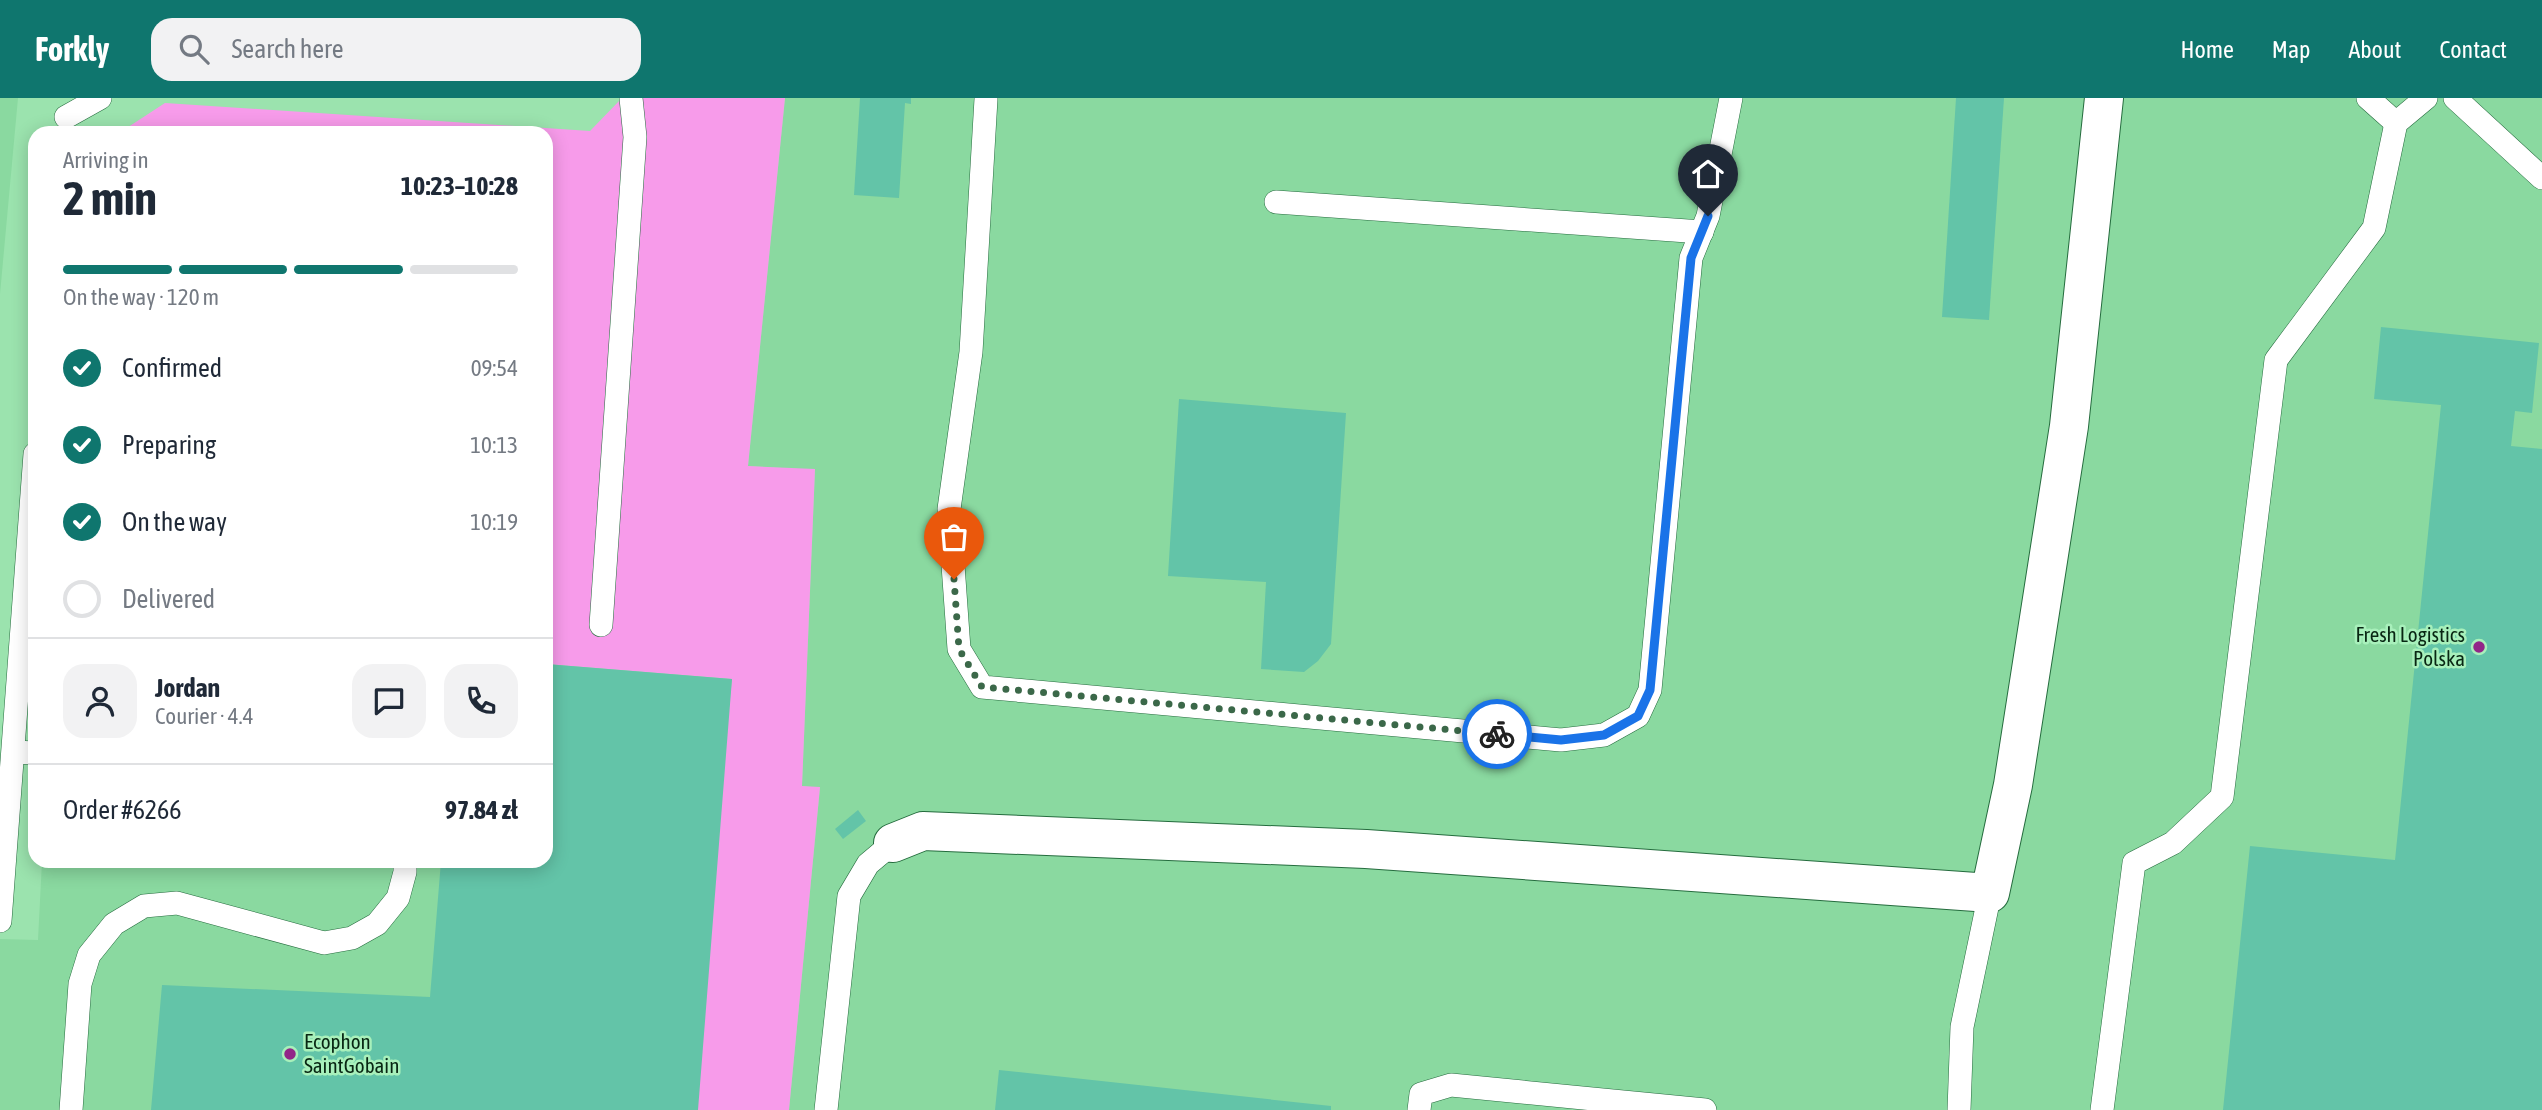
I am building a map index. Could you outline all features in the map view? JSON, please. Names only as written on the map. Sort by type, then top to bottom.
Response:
[{"type":"street","points":[[893,843],[923,831],[1366,849],[1990,893],[2013,785],[2069,426],[2104,98]]},
{"type":"lane","points":[[66,116],[100,98]]},
{"type":"lane","points":[[601,625],[635,137],[631,98]]},
{"type":"lane","points":[[986,99],[971,352],[949,509],[959,649],[982,687],[1561,740],[1604,735],[1638,716],[1650,690],[1691,258],[1708,216],[1731,98]]},
{"type":"lane","points":[[2368,98],[2396,123]]},
{"type":"lane","points":[[2102,1110],[2134,863],[2173,842],[2222,797],[2276,360],[2374,228],[2396,123],[2426,98]]},
{"type":"lane","points":[[2455,98],[2542,178]]},
{"type":"lane","points":[[1276,202],[1702,232]]},
{"type":"lane","points":[[0,921],[24,753],[9,693],[28,518]]},
{"type":"lane","points":[[826,1110],[849,896],[868,864],[893,843]]},
{"type":"lane","points":[[71,1110],[80,984],[89,955],[114,924],[144,906],[177,903],[324,943],[352,938],[377,924],[398,898],[405,868]]},
{"type":"lane","points":[[1959,1110],[1962,1027],[1990,893]]},
{"type":"lane","points":[[1419,1110],[1421,1094],[1451,1085],[1706,1110]]},
{"type":"shaded area","points":[[0,98],[18,98],[0,294]]},
{"type":"shaded area","points":[[622,98],[785,98],[748,466],[815,469],[802,786],[820,787],[789,1110],[692,1110],[703,957],[732,679],[553,665],[553,129],[590,131]]},
{"type":"shaded area","points":[[785,98],[2542,98],[2542,1110],[789,1110],[820,788],[802,786],[815,470],[748,466]]},
{"type":"shaded area","points":[[165,103],[514,126],[130,126]]},
{"type":"shaded area","points":[[553,665],[732,679],[703,957],[692,1110],[0,1110],[0,939],[38,940],[42,868],[553,868]]},
{"type":"building","points":[[860,98],[911,98],[911,104],[905,103],[899,198],[854,195]]},
{"type":"building","points":[[1956,98],[2004,98],[1989,320],[1942,317]]},
{"type":"building","name":"Fresh Logistics Polska","points":[[2381,327],[2539,343],[2532,413],[2515,411],[2511,446],[2542,449],[2542,1110],[2223,1110],[2250,846],[2395,860],[2441,405],[2374,399]]},
{"type":"building","points":[[1179,399],[1346,413],[1331,644],[1318,661],[1304,672],[1261,669],[1266,582],[1168,576]]},
{"type":"building","points":[[553,665],[732,679],[698,1110],[151,1110],[162,985],[430,997],[440,868],[553,868]]},
{"type":"building","points":[[858,810],[866,821],[843,839],[835,829]]},
{"type":"building","points":[[999,1070],[1331,1106],[1331,1110],[995,1110]]},
{"type":"way so far","points":[[954,579],[959,649],[982,687],[1497,734]]},
{"type":"place","name":"Fresh Logistics Polska","points":[[2479,647]]},
{"type":"place","name":"Ecophon SaintGobain","points":[[290,1054]]},
{"type":"route","points":[[1497,734],[1561,740],[1604,735],[1638,716],[1650,690],[1691,258],[1708,216]]}]
